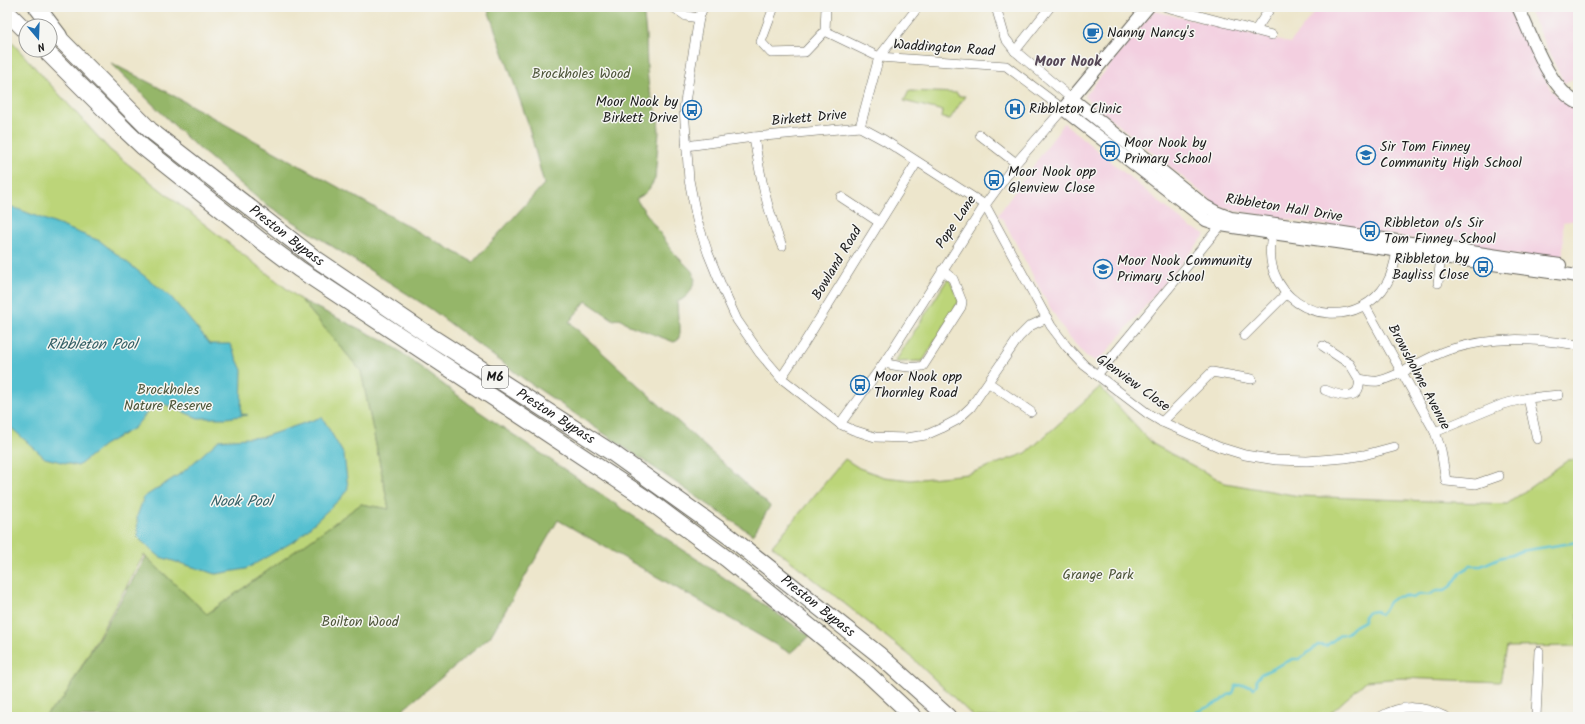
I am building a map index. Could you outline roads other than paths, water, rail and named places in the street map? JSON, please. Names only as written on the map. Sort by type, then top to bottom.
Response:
[{"type":"highway","points":[[28,7],[39,18]]},
{"type":"highway","points":[[37,7],[66,45]]},
{"type":"highway","points":[[7,12],[18,23]]},
{"type":"highway","name":"Preston Bypass","points":[[58,37],[150,130],[316,259],[430,336],[614,454],[730,537],[878,654],[948,717]]},
{"type":"highway","name":"Preston Bypass","points":[[53,58],[126,131],[260,240],[299,269],[654,505],[740,569],[869,675],[914,717]]},
{"type":"street","points":[[673,7],[686,16],[699,18]]},
{"type":"street","points":[[703,7],[699,18],[684,108],[689,180],[697,220],[708,253],[737,320],[759,352],[781,378],[840,424],[875,437],[906,438],[926,435],[957,420],[971,407],[989,383],[1019,337],[1030,326],[1047,318]]},
{"type":"street","points":[[774,7],[761,42],[771,53],[805,52],[825,31],[826,7]]},
{"type":"street","points":[[860,127],[880,57],[918,7]]},
{"type":"street","points":[[996,7],[1005,38],[1014,51],[1072,98]]},
{"type":"street","points":[[1014,51],[1050,7]]},
{"type":"street","points":[[1166,7],[1272,35]]},
{"type":"street","points":[[1255,31],[1271,7]]},
{"type":"street","points":[[1518,7],[1550,75],[1564,94],[1578,102]]},
{"type":"street","name":"Pope Lane","points":[[840,424],[884,363],[942,270],[985,205],[1016,163],[1063,109],[1143,9]]},
{"type":"street","points":[[825,31],[880,57]]},
{"type":"street","name":"Waddington Road","points":[[880,57],[1006,66],[1063,109]]},
{"type":"street","name":"Ribbleton Hall Drive","points":[[1072,98],[1222,220]]},
{"type":"street","name":"Ribbleton Hall Drive","points":[[1063,109],[1206,220],[1222,220],[1231,218],[1273,228],[1563,270],[1578,276]]},
{"type":"street","name":"Birkett Drive","points":[[686,146],[754,137],[860,127],[884,140],[985,205]]},
{"type":"street","points":[[980,134],[1016,163]]},
{"type":"street","points":[[754,137],[763,192],[771,220],[782,246]]},
{"type":"street","name":"Bowland Road","points":[[781,378],[804,345],[917,162]]},
{"type":"street","points":[[841,197],[879,222]]},
{"type":"street","name":"Glenview Close","points":[[985,205],[1047,318],[1067,348],[1084,365],[1147,413],[1162,422],[1219,447],[1245,455],[1276,460],[1307,461],[1345,458],[1364,455],[1394,447]]},
{"type":"street","points":[[1097,375],[1222,220]]},
{"type":"street","points":[[1273,228],[1270,251],[1272,267],[1277,281],[1286,294],[1306,308],[1321,313],[1344,314],[1365,306],[1378,296],[1388,283],[1394,268],[1398,246]]},
{"type":"street","name":"Ribbleton Hall Drive","points":[[1398,246],[1441,257],[1563,270],[1578,268]]},
{"type":"street","points":[[1438,283],[1441,257]]},
{"type":"street","name":"Pope Lane","points":[[884,363],[912,367],[923,366],[961,307],[962,302],[953,279],[942,270]]},
{"type":"street","points":[[1244,336],[1286,294]]},
{"type":"street","name":"Browsholme Avenue","points":[[1365,306],[1434,432],[1441,450],[1446,481],[1476,484],[1499,476]]},
{"type":"street","points":[[1359,379],[1376,381],[1391,377],[1446,351],[1494,340],[1526,339],[1578,345]]},
{"type":"street","points":[[1323,346],[1350,364],[1359,379],[1360,385],[1349,396],[1343,396],[1324,390]]},
{"type":"street","points":[[1162,422],[1212,372],[1252,379]]},
{"type":"street","points":[[989,383],[1031,412]]},
{"type":"street","points":[[1434,432],[1503,404],[1528,398],[1559,395]]},
{"type":"street","points":[[1528,398],[1537,439]]},
{"type":"street","points":[[1536,717],[1539,651]]},
{"type":"street","points":[[1380,717],[1391,711],[1412,707],[1428,709],[1446,717]]},
{"type":"water","name":"Ribbleton Pool","points":[[10,206],[100,241],[171,297],[210,344],[230,344],[242,370],[241,414],[248,415],[226,418],[198,418],[157,401],[134,428],[104,445],[78,466],[45,458],[7,424],[7,211]]},
{"type":"water","name":"Nook Pool","points":[[322,417],[344,455],[348,488],[341,498],[296,540],[246,569],[216,574],[160,557],[138,538],[137,516],[144,497],[183,472],[219,440],[263,437]]},
{"type":"waterway","points":[[1186,717],[1221,701],[1233,693],[1236,686],[1245,685],[1254,688],[1257,684],[1256,680],[1261,674],[1293,659],[1300,659],[1318,645],[1326,646],[1340,635],[1347,633],[1353,627],[1364,621],[1364,616],[1369,612],[1376,611],[1380,615],[1389,602],[1396,597],[1404,596],[1413,598],[1419,594],[1428,595],[1436,591],[1444,591],[1452,585],[1461,572],[1470,566],[1481,566],[1521,551],[1578,542]]},
{"type":"place","name":"Nanny Nancy's","points":[[1093,33]]},
{"type":"place","name":"Ribbleton Clinic","points":[[1015,109]]},
{"type":"place","name":"Moor Nook by Birkett Drive","points":[[692,110]]},
{"type":"place","name":"Moor Nook by Primary School","points":[[1110,151]]},
{"type":"place","name":"Sir Tom Finney Community High School","points":[[1366,155]]},
{"type":"place","name":"Moor Nook opp Glenview Close","points":[[994,180]]},
{"type":"place","name":"Ribbleton o/s Sir Tom Finney School","points":[[1370,231]]},
{"type":"place","name":"Ribbleton by Bayliss Close","points":[[1483,267]]},
{"type":"place","name":"Moor Nook Community Primary School","points":[[1103,269]]},
{"type":"place","name":"Moor Nook opp Thornley Road","points":[[860,385]]},
{"type":"district","name":"Moor Nook","points":[[1068,62]]},
{"type":"park label","name":"Brockholes Wood","points":[[581,74]]},
{"type":"park label","name":"Brockholes Nature Reserve","points":[[168,398]]},
{"type":"park label","name":"Grange Park","points":[[1098,575]]},
{"type":"park label","name":"Boilton Wood","points":[[360,622]]}]
